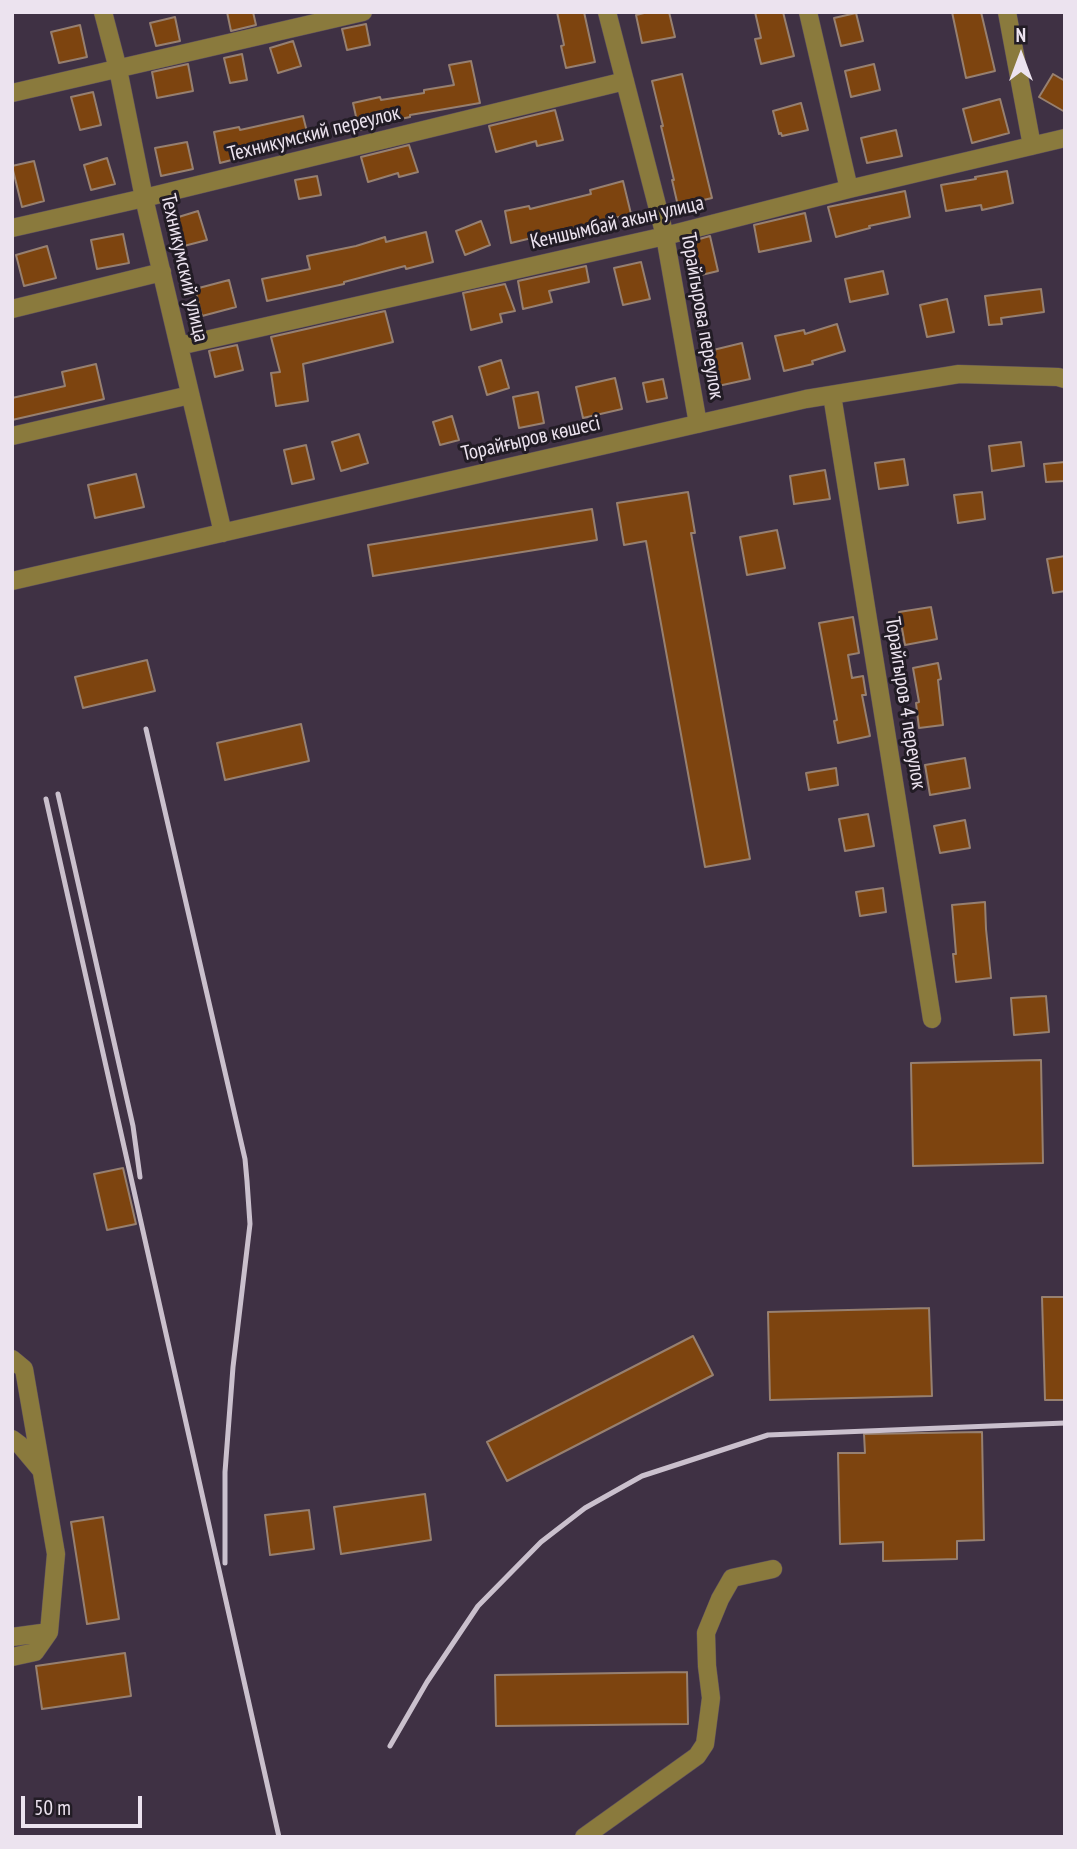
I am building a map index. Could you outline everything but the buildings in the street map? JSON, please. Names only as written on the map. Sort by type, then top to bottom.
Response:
[{"type":"street","name":"Техникумский улица","points":[[103,12],[223,533]]},
{"type":"street","points":[[12,93],[363,12]]},
{"type":"street","name":"Торайгырова переулок","points":[[607,12],[665,236],[698,424]]},
{"type":"street","points":[[808,12],[849,189]]},
{"type":"street","points":[[1007,12],[1032,146]]},
{"type":"street","name":"Техникумский переулок","points":[[12,228],[625,81]]},
{"type":"street","name":"Кеншымбай акын улица","points":[[179,346],[665,236],[1065,138]]},
{"type":"street","points":[[12,309],[162,272]]},
{"type":"street","name":"Торайғыров көшесі","points":[[12,581],[832,395],[959,374],[1062,374]]},
{"type":"street","points":[[12,436],[190,395]]},
{"type":"street","name":"Торайгыров 4 переулок","points":[[832,395],[932,1019]]},
{"type":"street","points":[[12,1359],[24,1369],[56,1554],[49,1632],[35,1652],[12,1657]]},
{"type":"street","points":[[12,1439],[41,1470]]},
{"type":"street","points":[[584,1837],[697,1756],[705,1744],[711,1698],[706,1633],[732,1578],[773,1569]]},
{"type":"street","points":[[12,1637],[49,1632]]},
{"type":"railway","points":[[146,729],[245,1159],[250,1224],[233,1367],[225,1472],[225,1563]]},
{"type":"railway","points":[[58,794],[133,1126],[140,1177]]},
{"type":"railway","points":[[46,799],[279,1837]]},
{"type":"railway","points":[[390,1746],[427,1682],[478,1606],[541,1542],[585,1508],[642,1476],[768,1435],[1065,1423]]}]
